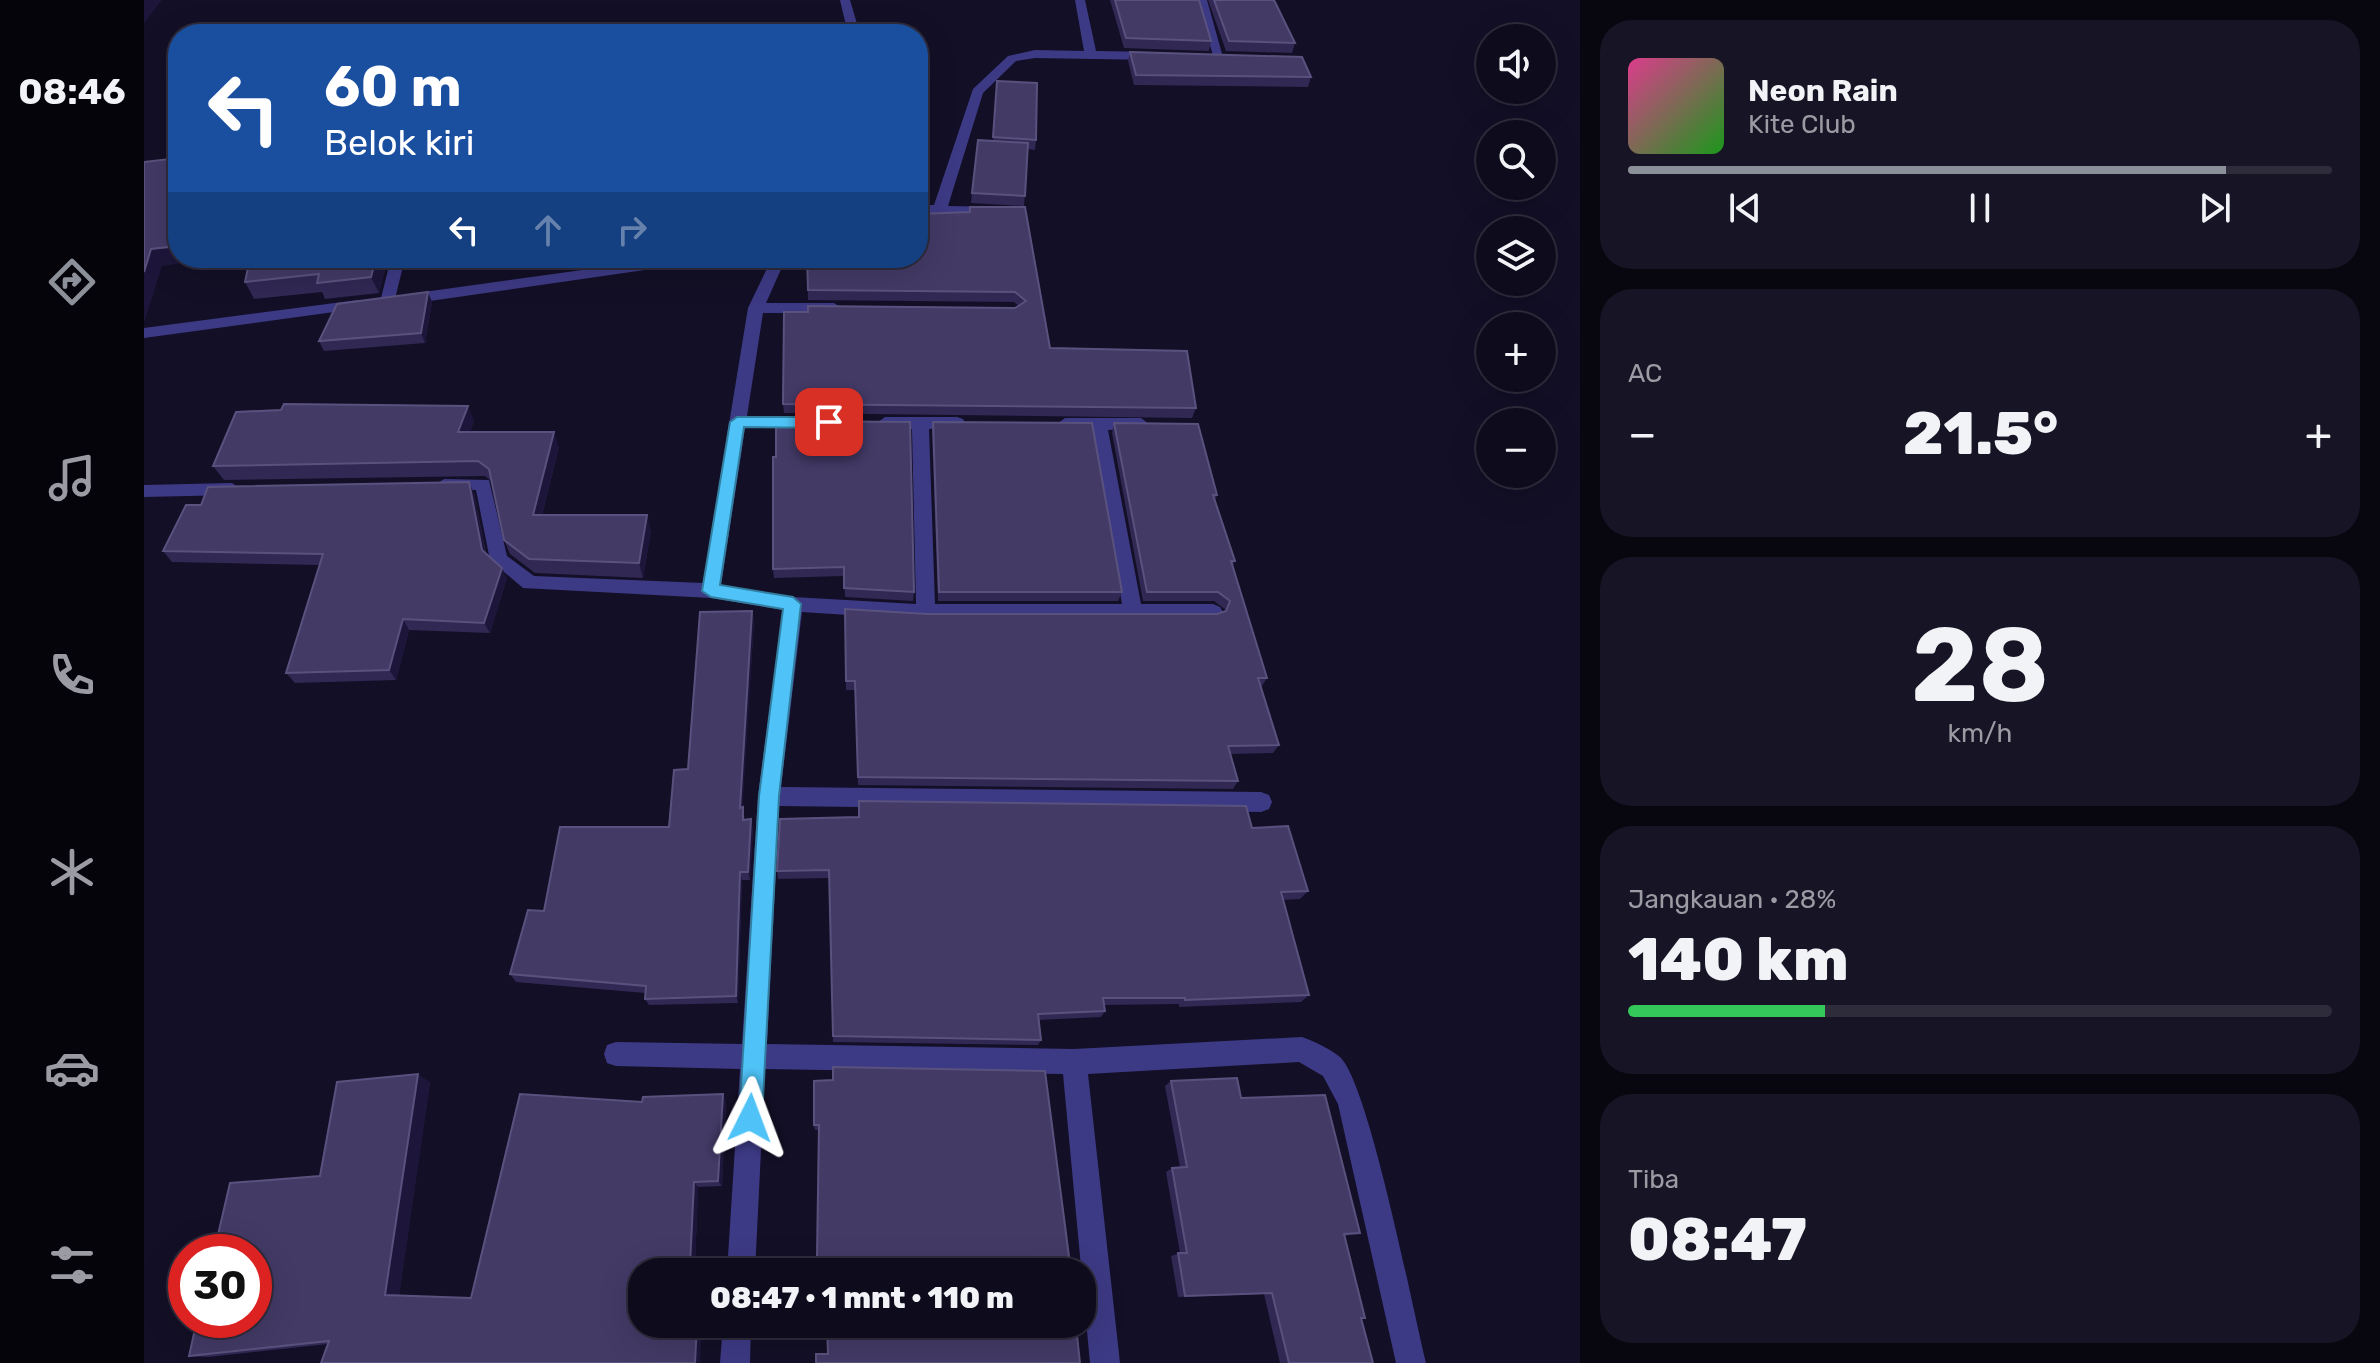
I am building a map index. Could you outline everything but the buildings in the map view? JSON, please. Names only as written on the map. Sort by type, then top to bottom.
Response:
[{"type":"street","points":[[845,0],[851,24]]},
{"type":"street","points":[[1080,0],[1090,53]]},
{"type":"street","points":[[1202,0],[1220,59]]},
{"type":"street","points":[[940,209],[977,92],[1012,58],[1022,54],[1090,53],[1163,56]]},
{"type":"street","points":[[1206,58],[1236,59]]},
{"type":"street","points":[[928,209],[1007,211]]},
{"type":"street","points":[[387,302],[396,268]]},
{"type":"street","points":[[144,333],[629,268]]},
{"type":"street","points":[[711,591],[756,308],[774,268]]},
{"type":"street","points":[[756,308],[847,309]]},
{"type":"street","points":[[737,422],[829,422]]},
{"type":"street","points":[[875,423],[980,423]]},
{"type":"street","points":[[920,423],[926,612]]},
{"type":"street","points":[[1054,424],[1155,424]]},
{"type":"street","points":[[1099,424],[1133,612]]},
{"type":"street","points":[[422,485],[483,484],[499,560],[530,583],[711,591],[793,604],[926,612],[1213,612]]},
{"type":"street","points":[[144,491],[252,489]]},
{"type":"street","points":[[742,1258],[769,796],[793,604]]},
{"type":"street","points":[[769,796],[1261,802]]},
{"type":"street","points":[[616,1054],[1074,1062],[1302,1049],[1332,1067],[1350,1101],[1411,1363]]},
{"type":"street","points":[[1074,1062],[1105,1363]]},
{"type":"street","points":[[735,1363],[736,1338]]},
{"type":"route","points":[[750,1118],[769,796],[793,604],[711,591],[737,422],[829,422]]}]
